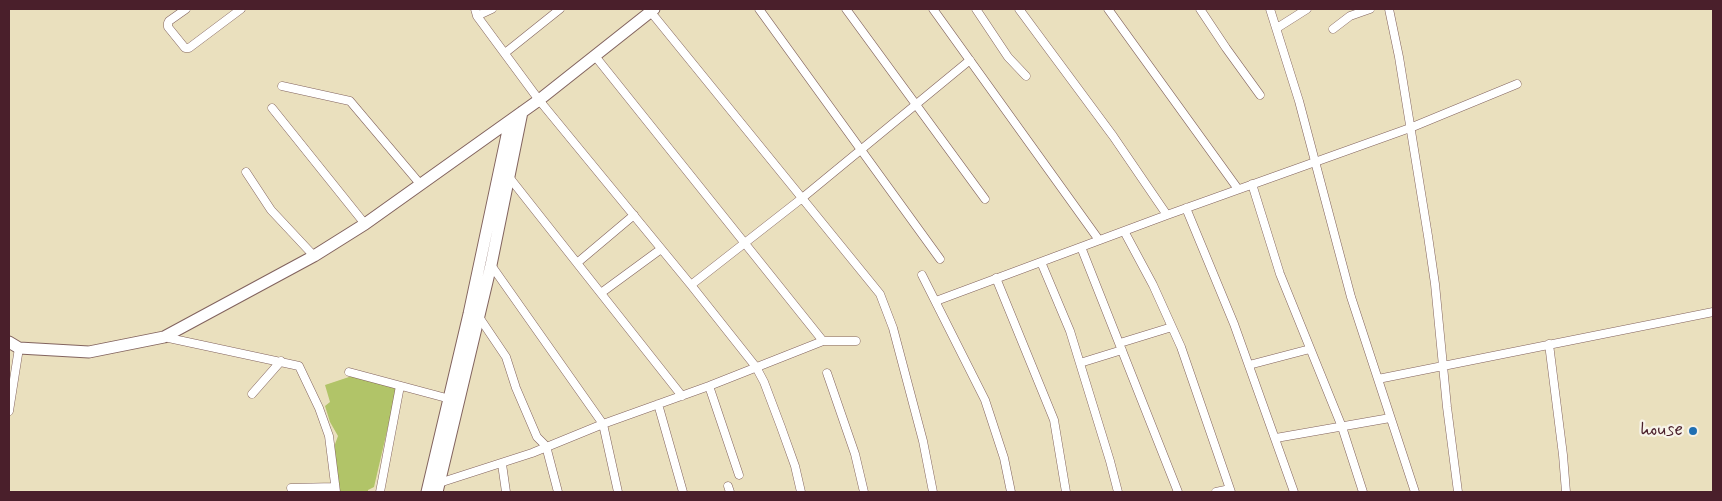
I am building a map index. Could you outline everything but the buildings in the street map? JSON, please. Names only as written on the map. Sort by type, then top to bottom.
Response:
[{"type":"main road","points":[[14,345],[88,352],[164,337],[314,256],[366,224],[539,100],[652,10]]},
{"type":"main road","points":[[438,488],[491,265],[522,112]]},
{"type":"main road","points":[[427,492],[450,398],[510,121]]},
{"type":"street","points":[[186,9],[168,23],[168,27],[185,48],[189,48],[241,9]]},
{"type":"street","points":[[492,9],[476,12],[539,100],[756,367],[764,382],[796,466],[801,492]]},
{"type":"street","points":[[505,53],[560,9]]},
{"type":"street","points":[[759,9],[940,259]]},
{"type":"street","points":[[846,9],[985,199]]},
{"type":"street","points":[[933,9],[1099,240]]},
{"type":"street","points":[[976,9],[1008,57],[1026,76]]},
{"type":"street","points":[[1019,9],[1113,136],[1166,215]]},
{"type":"street","points":[[1108,9],[1238,189]]},
{"type":"street","points":[[1200,9],[1260,95]]},
{"type":"street","points":[[1270,9],[1315,162],[1351,297],[1415,492]]},
{"type":"street","points":[[1277,28],[1307,9]]},
{"type":"street","points":[[1334,29],[1350,16],[1370,9]]},
{"type":"street","points":[[1389,9],[1399,57],[1430,246],[1446,407],[1458,492]]},
{"type":"street","points":[[652,10],[801,199],[880,294],[893,328],[923,441],[933,492]]},
{"type":"street","points":[[595,56],[823,341]]},
{"type":"street","points":[[691,285],[801,199],[970,60]]},
{"type":"street","points":[[936,301],[1166,215],[1410,128],[1517,84]]},
{"type":"street","points":[[282,86],[350,101],[422,184]]},
{"type":"street","points":[[272,108],[366,224]]},
{"type":"street","points":[[246,172],[271,210],[314,256]]},
{"type":"street","points":[[509,177],[682,396]]},
{"type":"street","points":[[1252,184],[1280,274],[1342,427],[1362,492]]},
{"type":"street","points":[[1186,208],[1249,365],[1294,492]]},
{"type":"street","points":[[577,263],[634,215]]},
{"type":"street","points":[[1124,231],[1153,285],[1181,347],[1231,491],[1216,492]]},
{"type":"street","points":[[1082,247],[1178,492]]},
{"type":"street","points":[[601,293],[661,249]]},
{"type":"street","points":[[1041,262],[1070,331],[1118,492]]},
{"type":"street","points":[[491,265],[603,424],[618,492]]},
{"type":"street","points":[[922,275],[985,400],[1004,458],[1011,492]]},
{"type":"street","points":[[996,278],[1054,420],[1066,492]]},
{"type":"street","points":[[1378,379],[1713,312]]},
{"type":"street","points":[[479,317],[506,357],[516,388],[537,437],[546,446],[558,492]]},
{"type":"street","points":[[1080,363],[1172,327]]},
{"type":"street","points":[[164,337],[295,364],[301,369],[319,408],[329,436],[336,490],[291,488]]},
{"type":"street","points":[[438,488],[823,341],[856,341]]},
{"type":"street","points":[[1549,344],[1566,492]]},
{"type":"street","points":[[9,411],[14,345]]},
{"type":"street","points":[[1249,365],[1310,349]]},
{"type":"street","points":[[252,394],[281,361]]},
{"type":"street","points":[[349,372],[450,398]]},
{"type":"street","points":[[827,373],[855,454],[864,492]]},
{"type":"street","points":[[380,492],[400,386]]},
{"type":"street","points":[[709,386],[739,474]]},
{"type":"street","points":[[658,404],[683,492]]},
{"type":"street","points":[[1276,438],[1390,418]]},
{"type":"street","points":[[502,464],[506,492]]},
{"type":"green space","points":[[352,376],[397,388],[374,487],[368,490],[368,492],[340,492],[334,447],[338,436],[330,422],[325,406],[330,402],[325,385]]},
{"type":"place","name":"house","points":[[1693,431]]}]
